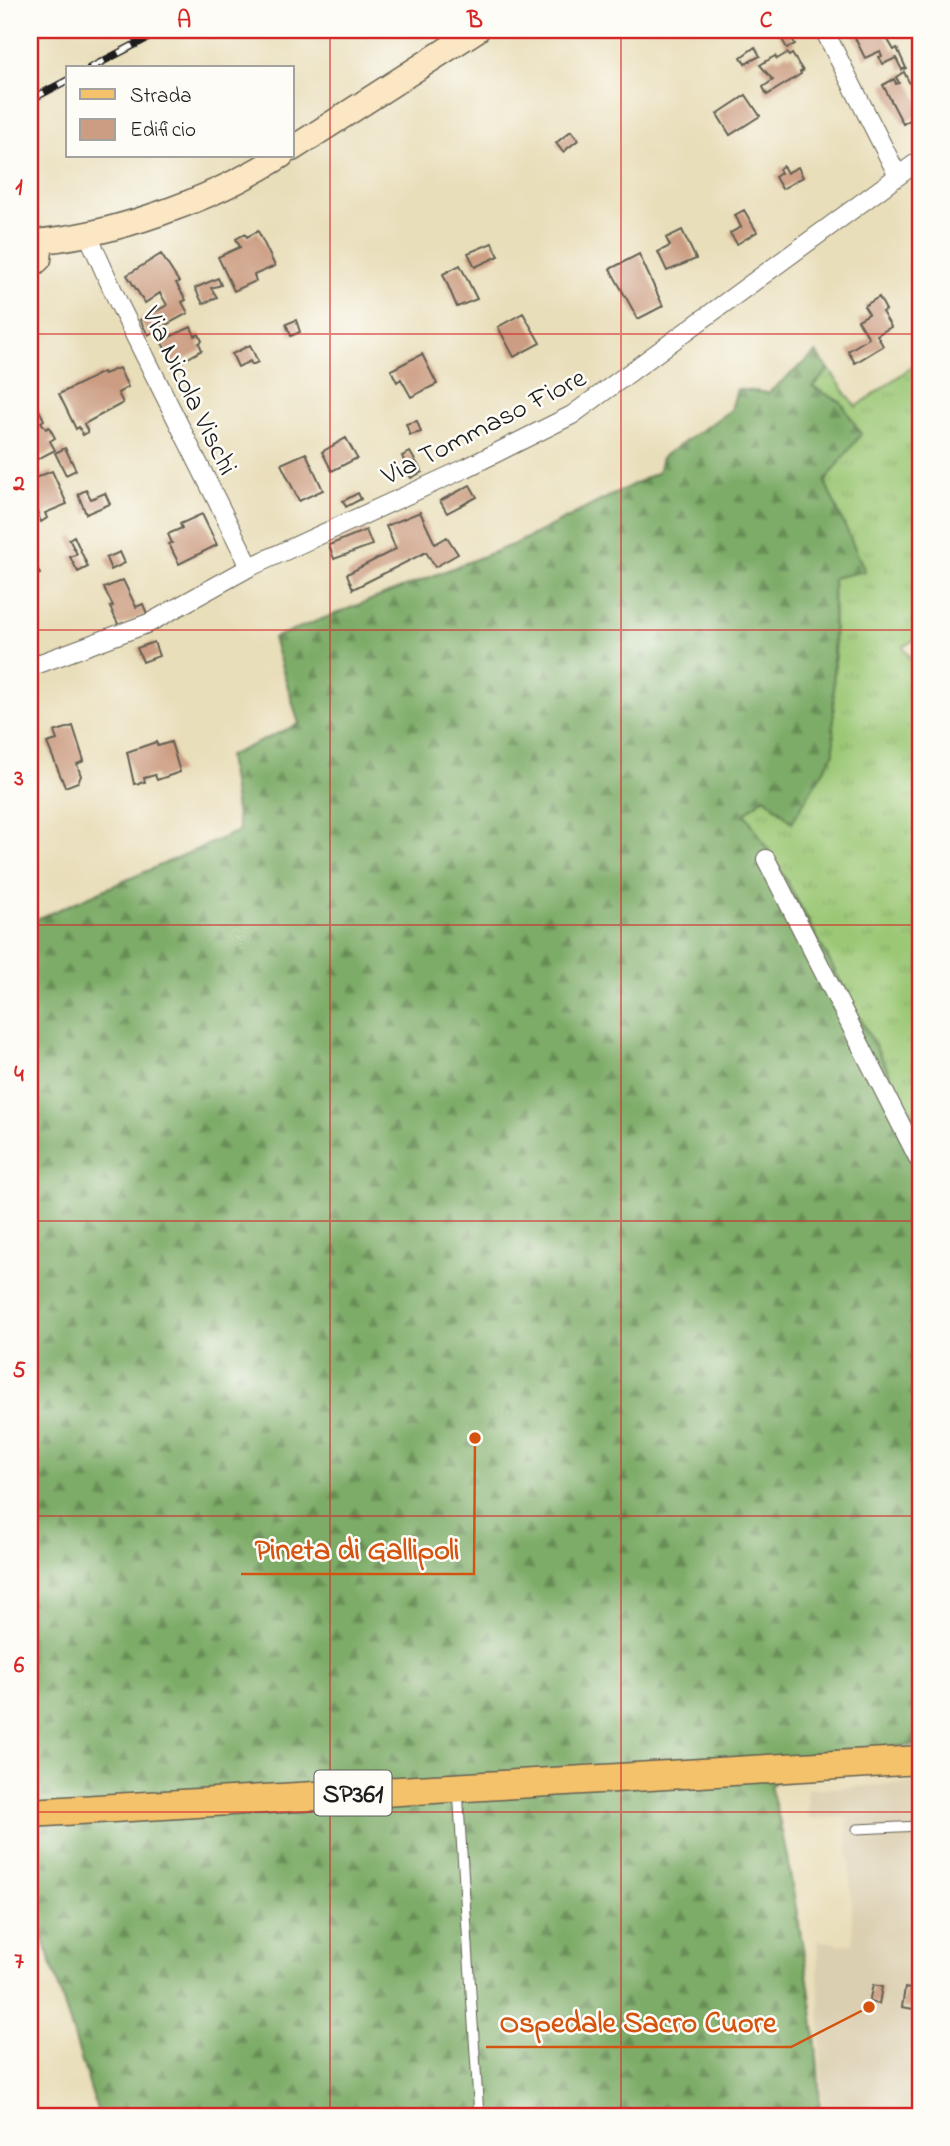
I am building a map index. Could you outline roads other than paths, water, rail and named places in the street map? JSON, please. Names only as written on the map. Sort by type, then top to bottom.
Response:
[{"type":"main road","points":[[294,148],[477,30]]},
{"type":"main road","points":[[30,267],[39,259],[35,242],[88,234],[195,200],[277,158]]},
{"type":"main road","name":"SP361","points":[[30,1813],[920,1760]]},
{"type":"street","points":[[824,30],[898,176]]},
{"type":"street","name":"Via Tommaso Fiore","points":[[30,667],[149,623],[250,567],[466,468],[572,415],[920,160]]},
{"type":"street","name":"Via Nicola Vischi","points":[[88,234],[119,304],[250,567]]},
{"type":"street","points":[[766,859],[920,1162]]},
{"type":"lane","points":[[458,1787],[480,2116]]},
{"type":"lane","points":[[857,1829],[920,1826]]},
{"type":"railway","points":[[94,66],[163,30]]},
{"type":"railway","points":[[30,100],[66,81]]},
{"type":"place","name":"Pineta di Gallipoli","points":[[475,1438]]},
{"type":"place","name":"Ospedale Sacro Cuore","points":[[869,2007]]}]
